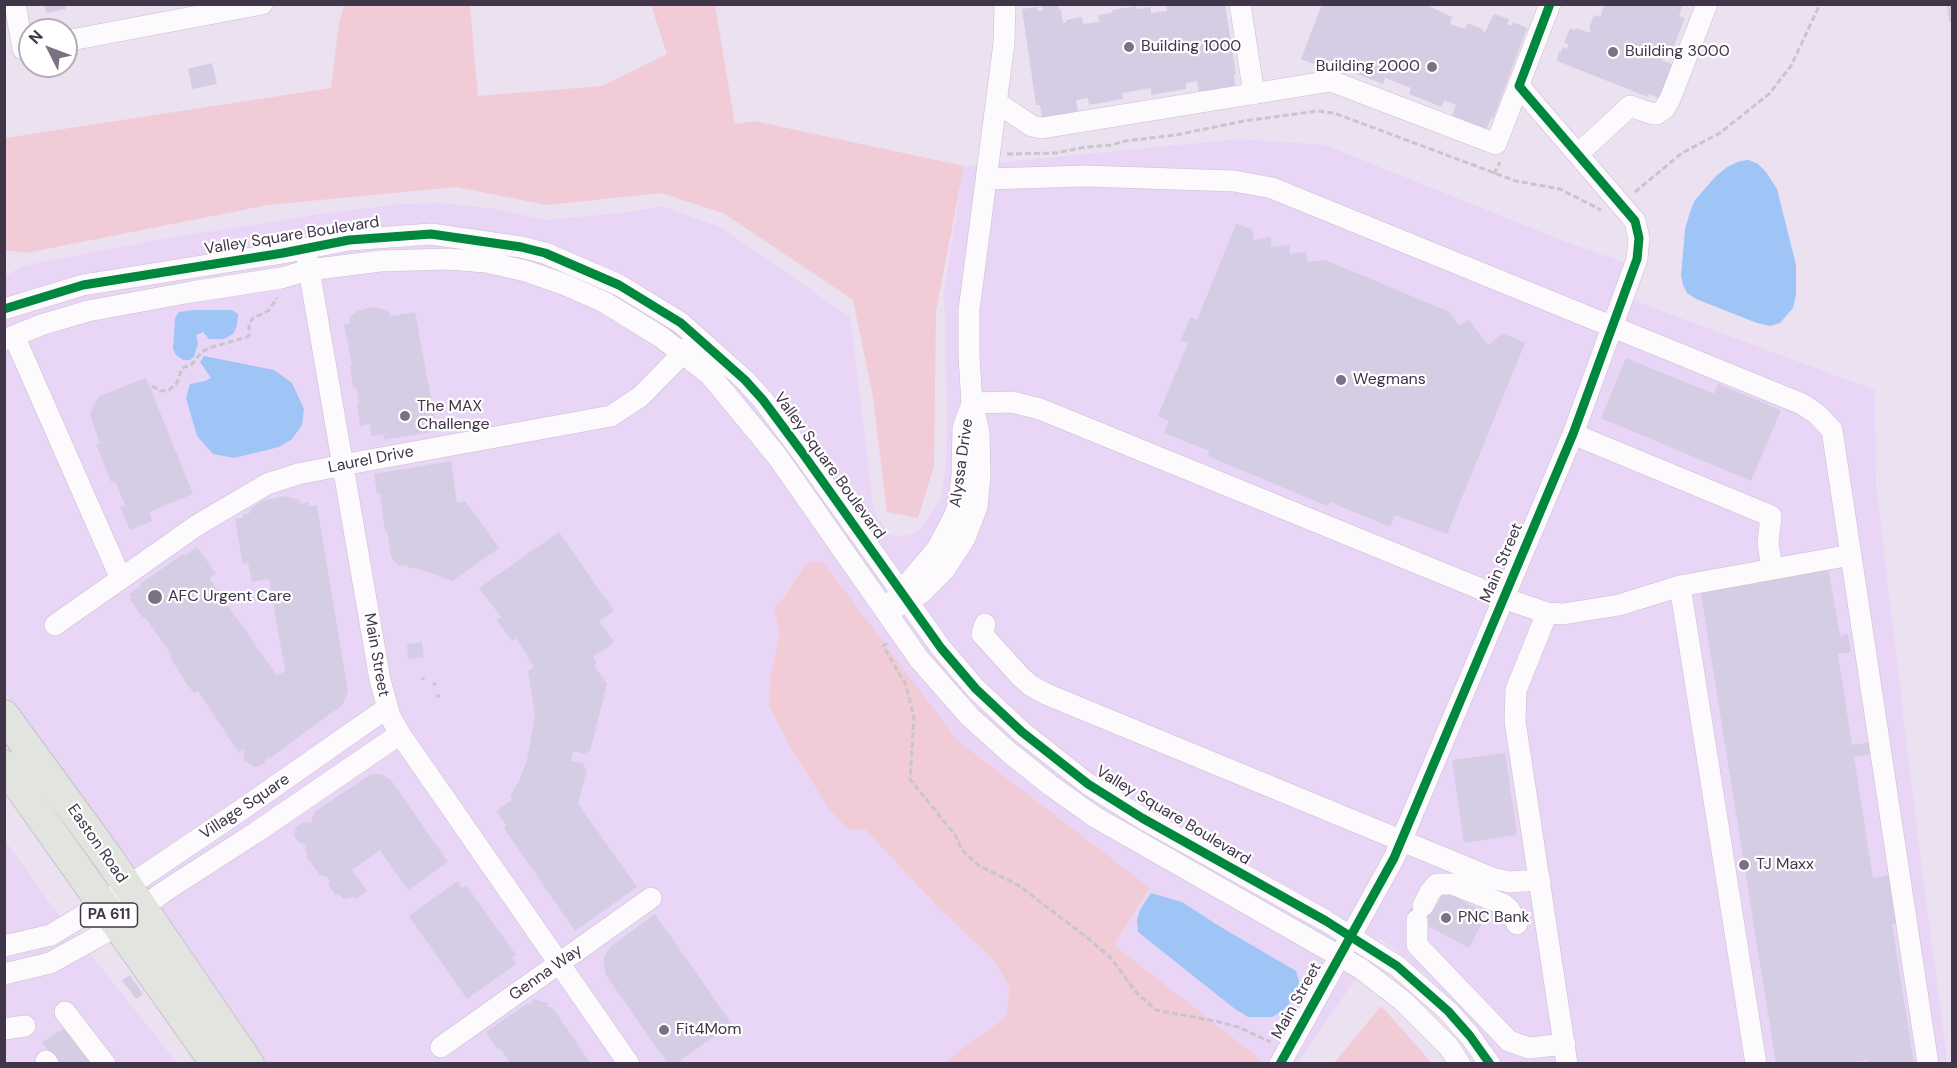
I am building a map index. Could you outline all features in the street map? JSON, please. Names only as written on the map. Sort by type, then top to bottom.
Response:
[{"type":"highway","name":"Easton Road","points":[[4,715],[135,897],[249,1064]]},
{"type":"highway","name":"Easton Road","points":[[4,765],[216,1064]]},
{"type":"street","points":[[15,4],[18,38]]},
{"type":"street","points":[[78,39],[262,4]]},
{"type":"street","name":"Alyssa Drive","points":[[885,612],[904,596],[921,594],[945,569],[965,538],[977,507],[980,476],[979,432],[972,403],[969,310],[1006,25],[1005,4]]},
{"type":"street","points":[[1240,4],[1254,94]]},
{"type":"street","points":[[996,102],[1028,124],[1042,128],[1331,81],[1496,144],[1550,4]]},
{"type":"street","points":[[1578,154],[1630,106],[1653,114],[1664,109],[1707,4]]},
{"type":"street","name":"Main Street","points":[[1283,1057],[1394,858],[1573,434],[1637,260],[1639,238],[1635,221],[1519,86]]},
{"type":"street","points":[[987,179],[1085,176],[1247,182],[1272,188],[1802,404],[1817,414],[1832,430],[1928,1064]]},
{"type":"street","name":"Valley Square Boulevard","points":[[4,309],[83,285],[349,240],[431,234],[461,236],[545,253],[619,285],[668,314],[698,337],[763,400],[941,648],[976,689],[1028,737],[1088,784],[1142,819],[1375,950],[1413,978],[1455,1020],[1490,1064]]},
{"type":"street","name":"Main Street","points":[[306,248],[380,681],[387,708],[400,734],[629,1064]]},
{"type":"street","points":[[122,579],[9,338],[60,318],[88,312],[191,292],[281,278],[309,270],[405,259],[486,262],[526,271],[563,284],[603,302],[661,337],[710,375],[777,456],[919,658],[970,717],[1029,769],[1122,834],[1339,956],[1378,981],[1403,1001],[1449,1047],[1460,1064]]},
{"type":"street","name":"Laurel Drive","points":[[55,625],[196,526],[267,484],[344,465],[611,416],[640,397],[698,337]]},
{"type":"street","points":[[972,403],[1012,402],[1040,409],[1547,614],[1563,614],[1619,605],[1680,586],[1851,555]]},
{"type":"street","points":[[1573,434],[1771,516],[1768,543],[1772,569]]},
{"type":"street","points":[[1680,586],[1756,1064]]},
{"type":"street","points":[[1517,924],[1514,915],[1503,904],[1452,884],[1437,884],[1430,892],[1420,913],[1417,945],[1509,1041],[1529,1048],[1566,1054],[1515,721],[1516,690],[1547,614]]},
{"type":"street","points":[[985,624],[982,634],[1020,676],[1038,690],[1500,880],[1540,880]]},
{"type":"street","name":"Village Square","points":[[135,897],[241,810],[387,708]]},
{"type":"street","name":"Village Square","points":[[109,915],[400,734]]},
{"type":"street","name":"Genna Way","points":[[441,1047],[651,898]]},
{"type":"street","points":[[4,946],[51,935],[109,915]]},
{"type":"street","points":[[4,974],[50,963],[109,915]]},
{"type":"street","points":[[65,1012],[105,1064]]},
{"type":"path","points":[[1005,154],[1056,153],[1086,147],[1111,146],[1125,141],[1176,135],[1244,121],[1318,111],[1334,112],[1516,181],[1560,189],[1600,210],[1611,209],[1621,204],[1682,153],[1720,133],[1769,94],[1791,66],[1820,4]]},
{"type":"path","points":[[152,386],[161,391],[169,390],[177,383],[182,368],[191,365],[202,352],[247,337],[249,324],[253,318],[268,311],[279,295]]},
{"type":"path","points":[[891,640],[883,646],[906,685],[914,718],[910,779],[955,835],[962,850],[978,865],[1018,885],[1090,940],[1111,958],[1136,992],[1156,1010],[1238,1027],[1283,1057]]},
{"type":"shaded area","points":[[344,5],[467,5],[470,7],[478,96],[602,86],[667,54],[651,5],[715,5],[735,124],[754,121],[964,166],[936,311],[934,466],[918,518],[887,512],[873,397],[853,300],[723,213],[661,193],[547,205],[456,187],[268,205],[26,253],[5,250],[5,138],[331,88],[339,23]]},
{"type":"shaded area","points":[[1240,139],[1325,145],[1571,244],[1626,263],[1615,290],[1648,306],[1875,390],[1876,485],[1947,1059],[1945,1064],[1501,1063],[1497,1054],[1456,1004],[1423,972],[1380,938],[1353,983],[1298,1063],[261,1063],[5,692],[4,277],[22,266],[152,241],[313,215],[400,204],[439,203],[489,208],[547,220],[630,212],[662,206],[722,228],[850,317],[874,513],[889,534],[902,537],[918,532],[941,497],[946,466],[947,410],[944,291],[964,166]]},
{"type":"shaded area","points":[[822,561],[958,741],[1150,888],[1114,945],[1261,1060],[1259,1063],[943,1063],[1006,1017],[1010,988],[994,960],[938,907],[866,830],[848,829],[830,810],[791,748],[769,706],[770,679],[780,634],[774,608],[783,599],[807,562]]},
{"type":"shaded area","points":[[4,839],[52,906],[177,1063],[5,1063]]},
{"type":"shaded area","points":[[1381,1006],[1432,1063],[1334,1063]]},
{"type":"water","points":[[1749,160],[1758,164],[1766,172],[1777,189],[1796,265],[1796,294],[1793,308],[1780,323],[1770,326],[1696,299],[1687,293],[1681,276],[1685,229],[1695,200],[1727,167]]},
{"type":"water","points":[[232,310],[238,314],[237,325],[234,333],[224,339],[209,339],[203,332],[196,335],[198,343],[194,357],[190,360],[183,360],[176,355],[173,349],[175,318],[179,312]]},
{"type":"water","points":[[204,356],[274,370],[292,383],[304,409],[302,425],[292,439],[279,447],[234,458],[213,454],[197,436],[186,398],[190,384],[211,378],[200,362]]},
{"type":"water","points":[[1151,893],[1182,902],[1296,971],[1299,981],[1297,994],[1281,1012],[1272,1017],[1248,1017],[1235,1009],[1138,932],[1137,920],[1140,910]]},
{"type":"building","points":[[44,4],[65,4],[66,9],[46,13]]},
{"type":"building","name":"Building 1000","points":[[1058,4],[1063,23],[1066,20],[1082,17],[1083,24],[1099,22],[1098,15],[1112,13],[1112,10],[1136,6],[1137,9],[1151,7],[1151,13],[1167,11],[1166,4],[1225,4],[1236,74],[1234,74],[1235,86],[1199,92],[1197,81],[1186,83],[1186,89],[1151,95],[1151,88],[1122,93],[1123,99],[1089,105],[1088,98],[1076,100],[1078,112],[1042,118],[1040,105],[1036,105],[1022,9],[1037,7],[1038,11],[1043,10],[1042,6]]},
{"type":"building","name":"Building 2000","points":[[1322,4],[1424,4],[1452,17],[1450,24],[1465,29],[1467,23],[1485,32],[1494,14],[1509,19],[1507,24],[1512,26],[1513,22],[1527,28],[1493,119],[1491,118],[1486,130],[1452,116],[1456,105],[1444,100],[1442,107],[1409,94],[1411,88],[1385,78],[1383,84],[1350,71],[1352,66],[1340,61],[1335,72],[1301,59]]},
{"type":"building","name":"Building 3000","points":[[1605,4],[1683,4],[1679,16],[1685,18],[1672,51],[1666,48],[1662,60],[1674,65],[1661,99],[1649,94],[1648,97],[1557,61],[1559,51],[1561,52],[1563,47],[1567,49],[1569,44],[1564,43],[1570,28],[1590,33],[1589,29],[1594,15],[1600,17]]},
{"type":"building","points":[[1947,4],[1952,4],[1952,22],[1949,22]]},
{"type":"building","points":[[212,63],[217,84],[192,89],[188,69]]},
{"type":"building","name":"Wegmans","points":[[1236,224],[1252,229],[1254,240],[1271,237],[1271,247],[1289,245],[1290,254],[1306,252],[1307,262],[1325,260],[1450,312],[1459,326],[1469,320],[1488,345],[1503,333],[1525,343],[1447,534],[1395,515],[1390,527],[1330,502],[1327,506],[1208,456],[1209,451],[1164,433],[1169,421],[1158,416],[1188,343],[1181,340],[1190,317],[1197,320]]},
{"type":"building","points":[[373,307],[387,310],[391,316],[415,312],[437,431],[384,440],[384,434],[371,436],[370,424],[360,426],[357,404],[359,404],[356,387],[353,387],[350,365],[352,365],[344,324],[350,324],[349,318],[357,311]]},
{"type":"building","points":[[1626,358],[1714,394],[1718,384],[1781,410],[1751,481],[1601,418]]},
{"type":"building","points":[[146,378],[193,494],[149,512],[152,521],[130,530],[120,507],[125,505],[115,481],[111,482],[96,444],[100,443],[90,415],[100,396]]},
{"type":"building","points":[[451,461],[457,503],[465,501],[499,548],[452,581],[423,570],[407,567],[407,565],[400,566],[394,561],[387,532],[385,532],[380,493],[377,494],[374,474]]},
{"type":"building","points":[[285,496],[299,500],[301,504],[309,502],[309,507],[317,505],[348,691],[343,704],[337,709],[270,758],[269,756],[263,764],[255,767],[244,760],[244,749],[239,753],[198,691],[194,693],[186,683],[170,657],[172,655],[145,617],[143,618],[129,594],[183,554],[184,556],[197,547],[216,574],[209,578],[277,676],[285,671],[269,579],[252,582],[248,563],[243,564],[235,519],[243,518],[242,515],[250,513],[249,510],[262,501]]},
{"type":"building","points":[[559,532],[614,611],[599,621],[614,642],[593,657],[597,663],[594,665],[607,684],[590,752],[587,751],[586,754],[573,751],[571,761],[585,764],[584,768],[587,769],[578,804],[637,887],[575,931],[504,828],[507,826],[496,811],[512,800],[510,797],[527,760],[535,716],[528,671],[534,667],[516,638],[512,641],[497,620],[501,617],[479,588]]},
{"type":"building","points":[[1828,567],[1840,636],[1848,634],[1851,652],[1838,654],[1852,745],[1871,742],[1873,754],[1854,757],[1873,878],[1893,874],[1901,922],[1892,924],[1914,1064],[1868,1064],[1867,1060],[1843,1064],[1776,1064],[1700,588]]},
{"type":"building","points":[[422,642],[424,657],[408,659],[407,644]]},
{"type":"building","points":[[1505,753],[1517,835],[1464,843],[1452,760]]},
{"type":"building","points":[[381,774],[391,780],[448,862],[408,890],[380,850],[352,870],[367,891],[355,899],[354,897],[344,899],[338,894],[336,896],[326,876],[320,875],[306,856],[308,855],[305,851],[306,845],[300,843],[294,836],[296,827],[303,822],[311,823],[314,812],[370,775]]},
{"type":"building","points":[[458,881],[462,888],[466,885],[516,955],[512,958],[516,964],[467,999],[409,916]]},
{"type":"building","name":"PNC Bank","points":[[1445,891],[1479,910],[1475,916],[1483,921],[1469,948],[1407,915],[1415,901],[1433,911]]},
{"type":"building","points":[[655,914],[732,1024],[675,1064],[668,1064],[606,975],[604,966],[604,957],[610,947]]},
{"type":"building","points":[[130,975],[143,994],[136,999],[122,980]]},
{"type":"building","points":[[533,999],[549,1003],[548,1007],[552,1007],[591,1064],[511,1064],[500,1048],[498,1050],[486,1032],[528,1003],[529,1005],[532,1003]]},
{"type":"building","points":[[67,1027],[96,1064],[57,1064],[42,1042]]},
{"type":"cycle path","points":[[1280,1064],[1394,858],[1573,434],[1637,259],[1639,238],[1635,221],[1519,86],[1550,4]]},
{"type":"cycle path","points":[[4,309],[83,285],[283,253],[349,240],[431,234],[521,247],[545,253],[619,285],[681,323],[745,380],[801,451],[941,648],[976,689],[1022,732],[1088,784],[1142,818],[1326,921],[1397,966],[1448,1011],[1490,1064]]},
{"type":"place","name":"Building 1000","points":[[1129,47]]},
{"type":"place","name":"Building 3000","points":[[1613,52]]},
{"type":"place","name":"Building 2000","points":[[1432,67]]},
{"type":"place","name":"Wegmans","points":[[1341,380]]},
{"type":"place","name":"The MAX Challenge","points":[[405,416]]},
{"type":"place","name":"AFC Urgent Care","points":[[155,597]]},
{"type":"place","name":"TJ Maxx","points":[[1744,865]]},
{"type":"place","name":"PNC Bank","points":[[1446,918]]},
{"type":"place","name":"Fit4Mom","points":[[664,1030]]}]
